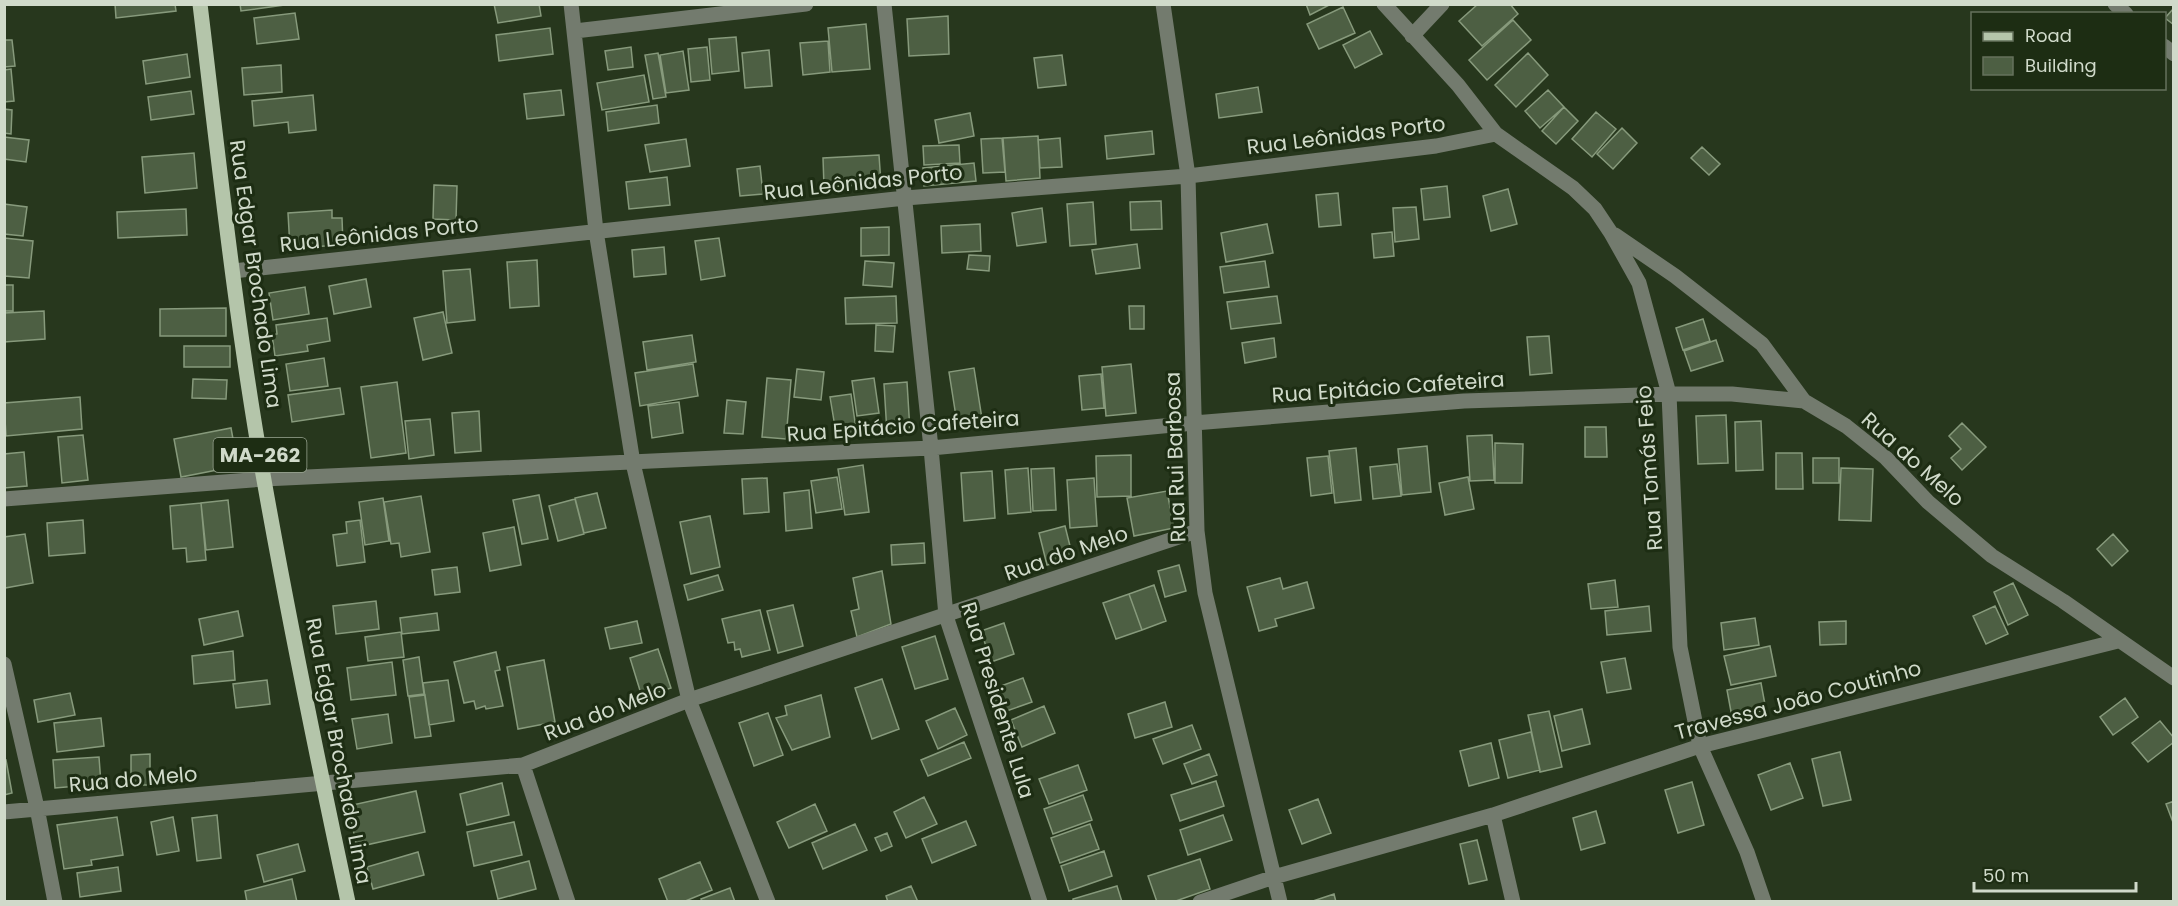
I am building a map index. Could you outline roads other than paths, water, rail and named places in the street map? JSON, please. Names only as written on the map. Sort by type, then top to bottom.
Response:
[{"type":"main road","name":"Rua Edgar Brochado Lima","points":[[200,4],[233,271],[264,479],[348,902]]},
{"type":"street","points":[[571,4],[596,231],[633,463],[689,700],[768,902]]},
{"type":"street","points":[[575,32],[806,4]]},
{"type":"street","name":"Rua Presidente Lula","points":[[884,4],[931,448],[946,616],[1040,902]]},
{"type":"street","name":"Rua Rui Barbosa","points":[[1163,4],[1188,176],[1197,531],[1205,594],[1280,902]]},
{"type":"street","name":"Rua Tomás Feio","points":[[1384,4],[1458,85],[1496,135],[1574,188],[1595,209],[1640,284],[1669,393],[1679,645],[1701,746],[1747,852],[1764,902]]},
{"type":"street","points":[[1412,36],[1442,4]]},
{"type":"street","name":"Rua Leônidas Porto","points":[[233,271],[905,198],[1188,176],[1436,146],[1496,135]]},
{"type":"street","name":"Rua do Melo","points":[[1611,233],[1675,276],[1762,344],[1804,401],[1846,426],[1886,458],[1928,502],[1992,556],[2174,678]]},
{"type":"street","name":"Rua Epitácio Cafeteira","points":[[4,499],[264,479],[931,448],[1194,423],[1464,401],[1669,393],[1732,394],[1804,401]]},
{"type":"street","name":"Rua do Melo","points":[[4,812],[523,765],[689,700],[1197,531]]},
{"type":"street","name":"Travessa João Coutinho","points":[[1200,902],[1274,877],[1492,815],[1701,746],[2118,641]]},
{"type":"street","points":[[4,664],[37,808],[55,902]]},
{"type":"street","points":[[523,765],[568,902]]},
{"type":"street","points":[[1492,815],[1513,902]]}]
